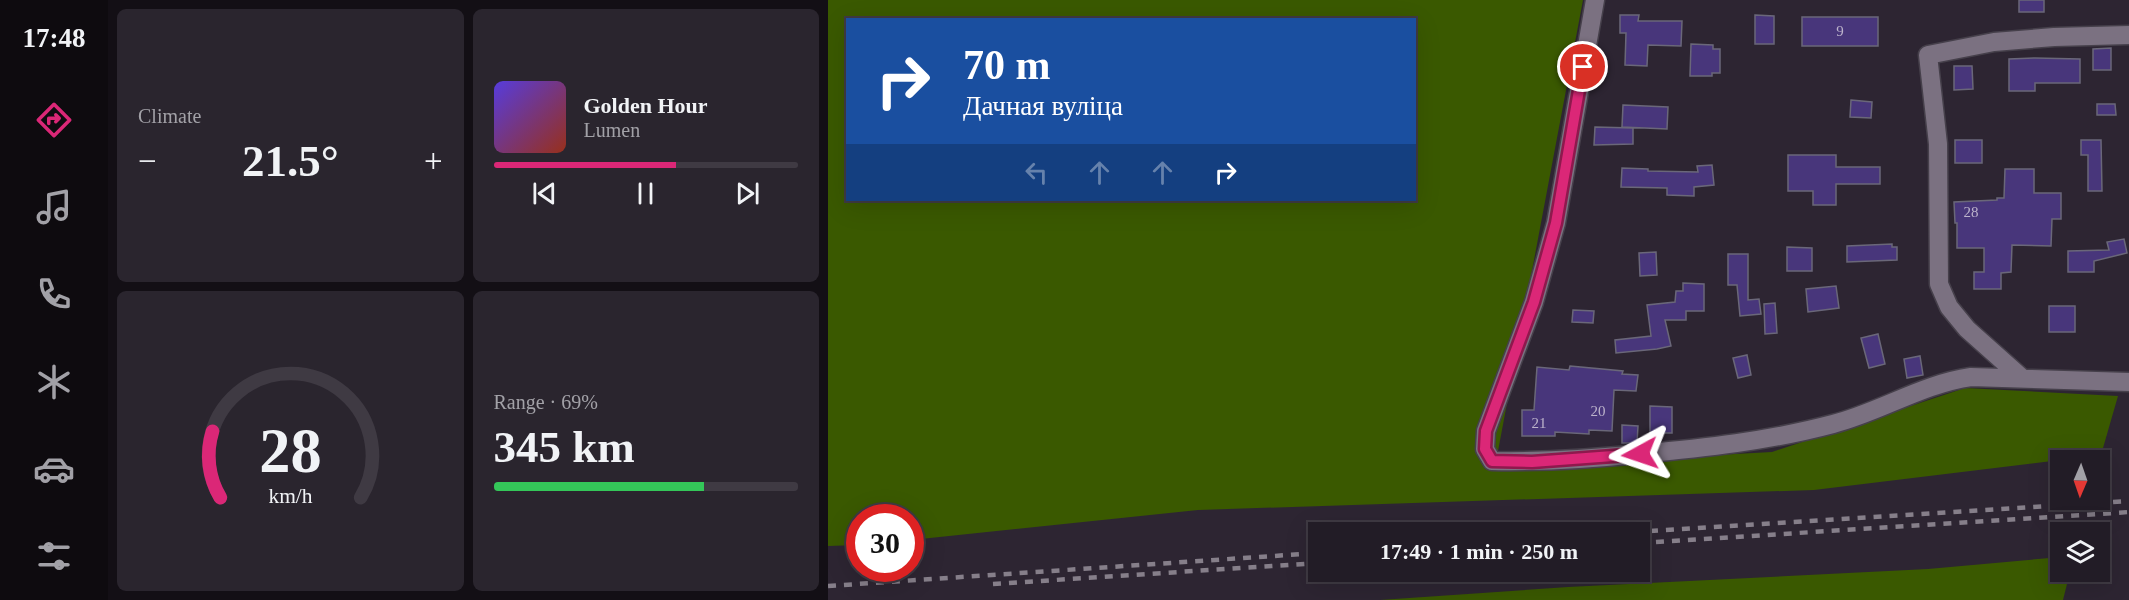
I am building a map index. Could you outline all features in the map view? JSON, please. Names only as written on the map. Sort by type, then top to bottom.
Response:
[{"type":"street","points":[[1595,0],[1556,223],[1534,302],[1486,431],[1485,449],[1492,461],[1532,462],[1611,457],[1755,441],[1838,423],[1948,380],[1971,377],[2129,382]]},
{"type":"street","points":[[2022,378],[1967,329],[1949,307],[1939,284],[1938,144],[1928,56],[2012,40],[2129,35]]},
{"type":"green space","points":[[828,0],[1583,0],[1495,467],[1772,452],[1965,388],[2118,396],[2102,450],[2050,450],[2050,461],[1814,490],[1198,510],[924,539],[924,504],[846,504],[846,545],[828,546]]},
{"type":"green space","points":[[2050,558],[2050,582],[2068,582],[2063,600],[1380,600],[1568,587],[1928,569]]},
{"type":"building","points":[[2019,0],[2044,0],[2044,12],[2019,12]]},
{"type":"building","points":[[1620,15],[1639,15],[1638,21],[1682,21],[1681,46],[1648,45],[1647,66],[1625,65],[1626,33],[1620,33]]},
{"type":"building","points":[[1755,15],[1774,16],[1774,44],[1755,44]]},
{"type":"building","points":[[1802,17],[1878,17],[1878,46],[1802,46]]},
{"type":"building","points":[[1691,44],[1713,45],[1713,49],[1720,49],[1720,73],[1712,73],[1712,76],[1690,76]]},
{"type":"building","points":[[2111,48],[2111,70],[2093,70],[2093,49]]},
{"type":"building","points":[[2009,59],[2080,59],[2080,83],[2035,83],[2035,91],[2009,91]]},
{"type":"building","points":[[1954,66],[1972,66],[1973,89],[1954,90]]},
{"type":"building","points":[[1851,100],[1872,102],[1871,118],[1850,117]]},
{"type":"building","points":[[2097,104],[2115,104],[2116,115],[2097,115]]},
{"type":"building","points":[[1623,105],[1668,107],[1667,129],[1622,127]]},
{"type":"building","points":[[1595,127],[1633,128],[1633,144],[1594,145]]},
{"type":"building","points":[[1955,140],[1982,140],[1982,163],[1955,163]]},
{"type":"building","points":[[2081,140],[2101,140],[2102,191],[2088,191],[2088,155],[2081,155]]},
{"type":"building","points":[[1788,155],[1836,155],[1836,167],[1880,167],[1880,184],[1836,184],[1836,205],[1813,205],[1813,191],[1788,191]]},
{"type":"building","points":[[1712,165],[1714,185],[1694,187],[1694,196],[1667,195],[1667,188],[1621,187],[1622,168],[1698,172],[1697,166]]},
{"type":"building","points":[[2005,169],[2034,169],[2034,193],[2061,193],[2061,219],[2052,219],[2051,246],[2012,245],[2011,272],[2001,273],[2001,289],[1974,289],[1974,272],[1984,272],[1984,248],[1957,248],[1954,202],[2004,198]]},
{"type":"building","points":[[2124,239],[2127,253],[2094,261],[2094,272],[2068,272],[2068,251],[2109,250],[2107,242]]},
{"type":"building","points":[[1892,244],[1892,247],[1897,247],[1897,260],[1847,262],[1847,246]]},
{"type":"building","points":[[1787,247],[1812,248],[1812,271],[1787,271]]},
{"type":"building","points":[[1656,252],[1657,275],[1640,276],[1639,253]]},
{"type":"building","points":[[1728,254],[1748,254],[1748,300],[1759,299],[1761,314],[1740,316],[1737,285],[1728,285]]},
{"type":"building","points":[[1683,283],[1704,284],[1704,311],[1686,311],[1686,320],[1665,320],[1671,346],[1616,353],[1615,340],[1651,336],[1647,305],[1675,302],[1676,291],[1683,291]]},
{"type":"building","points":[[1836,286],[1839,308],[1808,312],[1806,289]]},
{"type":"building","points":[[1775,303],[1777,333],[1765,334],[1764,304]]},
{"type":"building","points":[[2049,306],[2075,306],[2075,332],[2049,332]]},
{"type":"building","points":[[1573,310],[1594,311],[1593,323],[1572,322]]},
{"type":"building","points":[[1878,334],[1885,364],[1869,368],[1861,338]]},
{"type":"building","points":[[1747,355],[1751,375],[1738,378],[1733,358]]},
{"type":"building","points":[[1920,356],[1923,375],[1907,378],[1904,359]]},
{"type":"building","points":[[1570,366],[1623,371],[1622,374],[1638,375],[1636,391],[1614,390],[1612,431],[1589,430],[1589,434],[1555,432],[1555,436],[1522,436],[1522,410],[1534,410],[1537,367],[1569,370]]},
{"type":"building","points":[[1650,406],[1672,407],[1672,433],[1650,433]]},
{"type":"building","points":[[1622,425],[1638,426],[1637,443],[1622,443]]},
{"type":"railway","points":[[1650,531],[2129,501]]},
{"type":"railway","points":[[1650,542],[2129,512]]},
{"type":"railway","points":[[828,586],[1308,554]]},
{"type":"railway","points":[[993,584],[1308,564]]},
{"type":"route","points":[[1583,67],[1556,223],[1534,302],[1492,410],[1486,431],[1485,449],[1492,461],[1532,462],[1640,454]]}]
